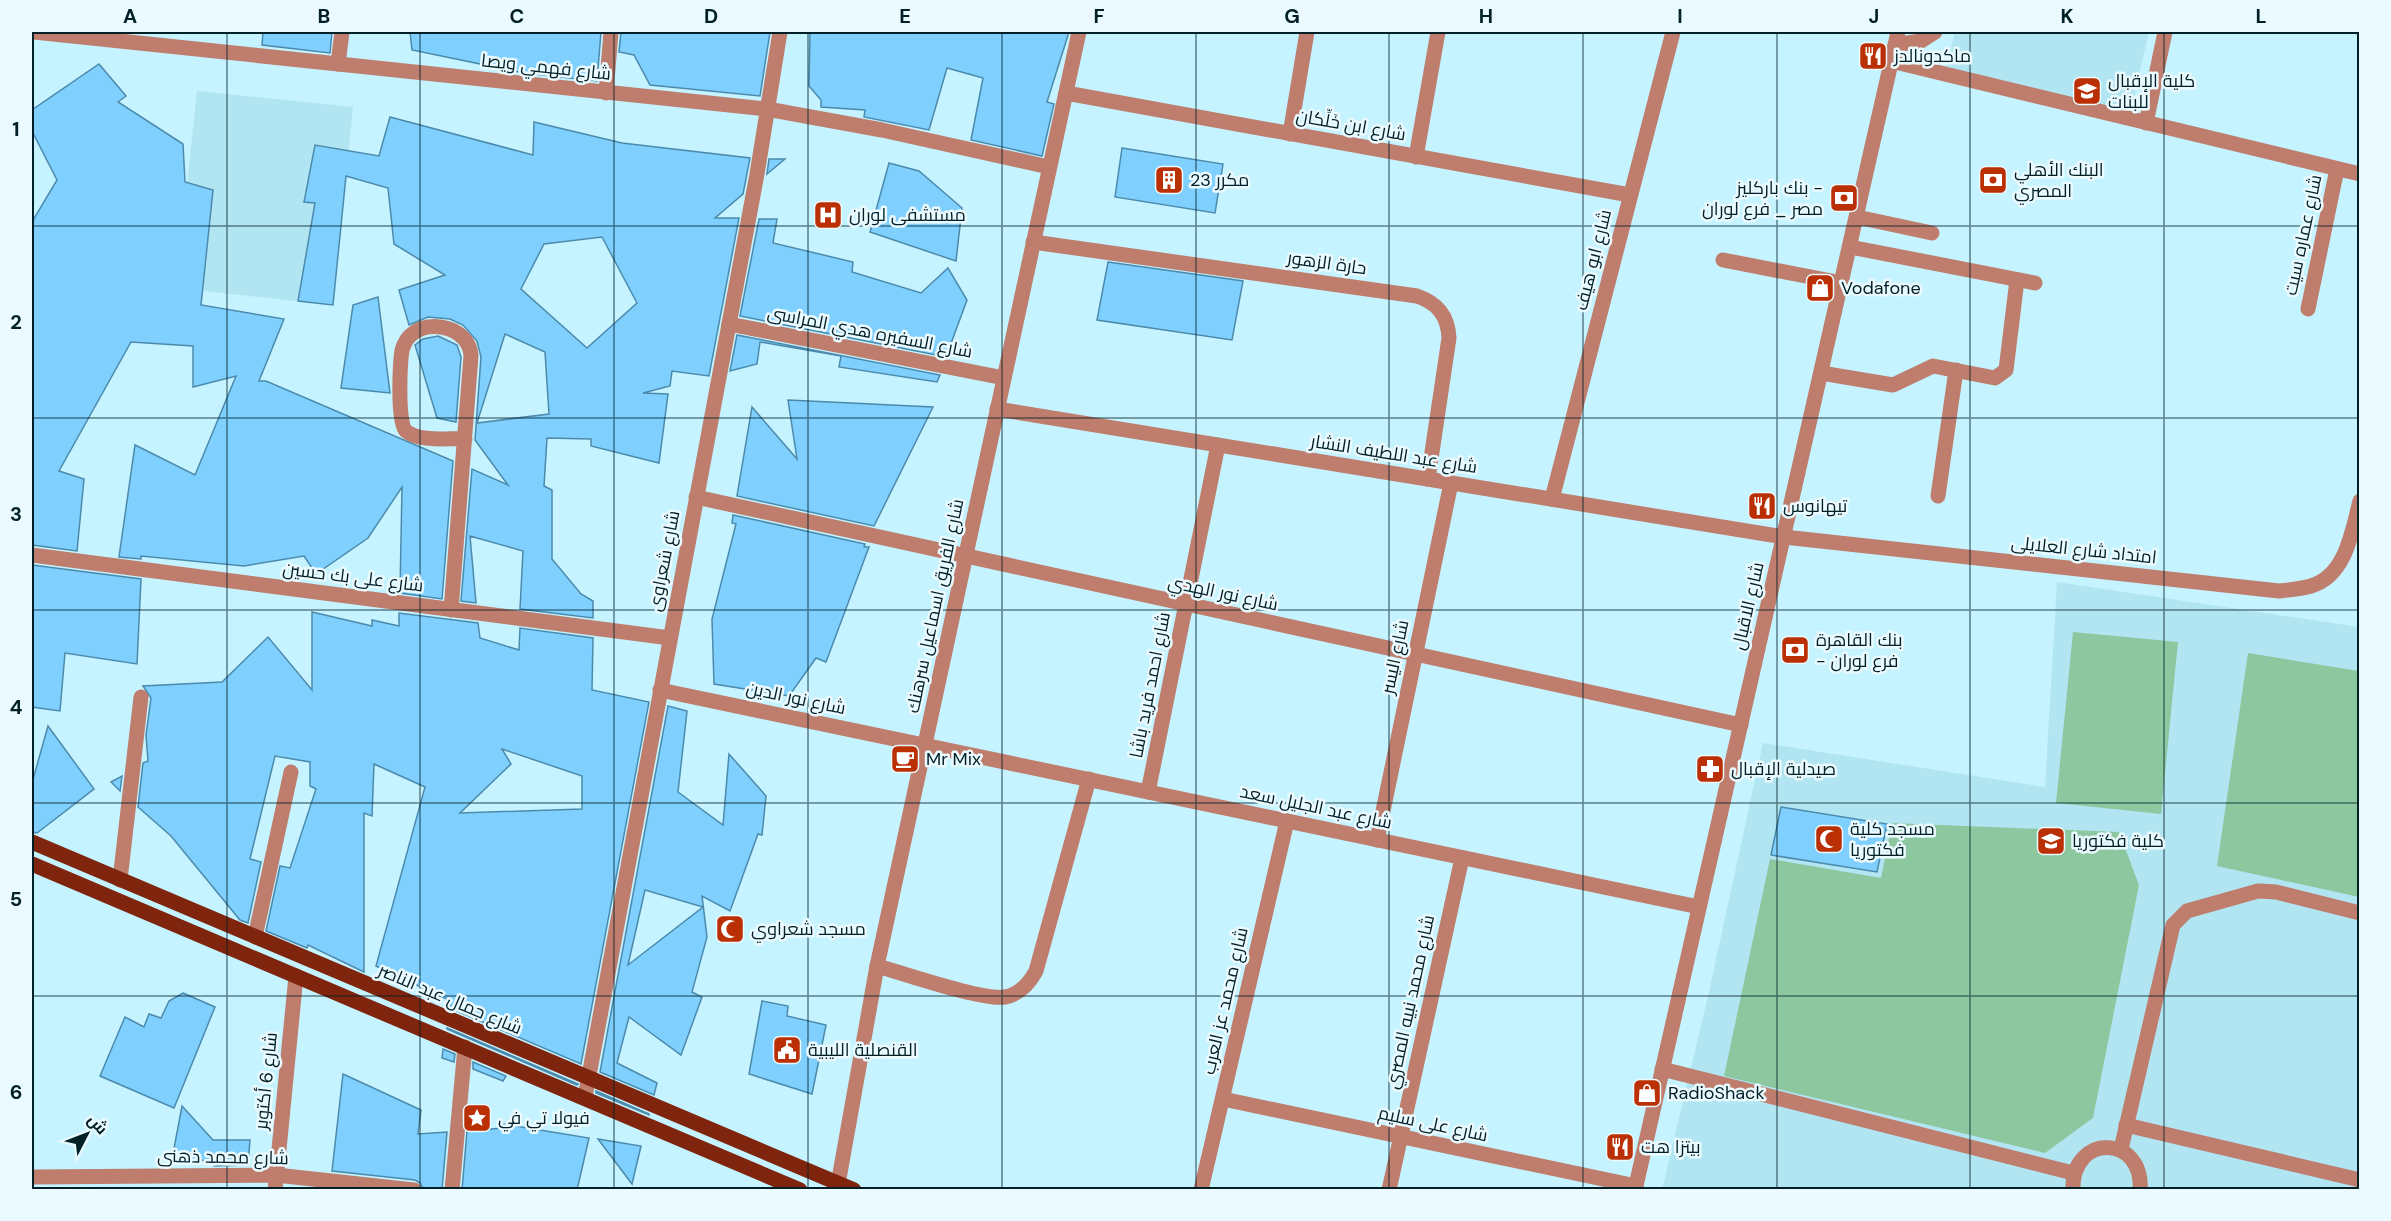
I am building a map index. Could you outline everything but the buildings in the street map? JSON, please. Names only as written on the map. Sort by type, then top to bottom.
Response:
[{"type":"main road","name":"شارع جمال عبد الناصر","points":[[32,842],[838,1186],[854,1190]]},
{"type":"main road","name":"شارع جمال عبد الناصر","points":[[32,864],[800,1190]]},
{"type":"street","name":"شارع فهمي ويصا","points":[[34,32],[767,109],[882,130],[1049,167]]},
{"type":"street","points":[[338,64],[342,32]]},
{"type":"street","points":[[606,93],[611,32]]},
{"type":"street","name":"شارع شعراوى","points":[[585,1097],[729,324],[780,32]]},
{"type":"street","name":"شارع الفريق اسماعيل سرهنك","points":[[838,1186],[877,966],[1079,32]]},
{"type":"street","points":[[1290,134],[1307,32]]},
{"type":"street","points":[[1416,157],[1438,32]]},
{"type":"street","name":"شارع ابو هيف","points":[[1552,499],[1673,32]]},
{"type":"street","points":[[1896,38],[1921,41],[1935,32]]},
{"type":"street","points":[[2146,123],[2165,32]]},
{"type":"street","name":"شارع الاقبال","points":[[1635,1188],[1896,38]]},
{"type":"street","points":[[1891,61],[2360,174]]},
{"type":"street","name":"شارع ابن خَلِّكان","points":[[1066,93],[1630,195]]},
{"type":"street","name":"شارع عماره سيت","points":[[2307,309],[2337,169]]},
{"type":"street","points":[[1857,217],[1932,233]]},
{"type":"street","name":"حارة الزهور","points":[[1033,242],[1428,299],[1444,316],[1449,338],[1428,479]]},
{"type":"street","points":[[1850,247],[2035,283]]},
{"type":"street","points":[[1723,260],[1842,282]]},
{"type":"street","points":[[1821,374],[1893,384],[1933,366],[1995,378],[2006,370],[2017,280]]},
{"type":"street","name":"شارع السفيره هدي المراسى","points":[[729,324],[1004,378]]},
{"type":"street","points":[[451,610],[465,439],[471,356],[468,341],[464,335],[450,329],[426,327],[418,330],[410,335],[402,351],[401,422],[407,433],[413,436],[465,439]]},
{"type":"street","points":[[1938,496],[1956,370]]},
{"type":"street","name":"شارع عبد اللطيف النشار","points":[[997,409],[1784,537]]},
{"type":"street","name":"شارع احمد فريد باشا","points":[[1148,792],[1218,445]]},
{"type":"street","name":"شارع اليسر","points":[[1377,840],[1451,483]]},
{"type":"street","name":"شارع نور الهدي","points":[[696,497],[1741,725]]},
{"type":"street","name":"امتداد شارع العلايلى","points":[[1784,537],[2279,591],[2313,586],[2333,573],[2355,536],[2360,501]]},
{"type":"street","name":"شارع على بك حسين","points":[[32,555],[670,638]]},
{"type":"street","name":"شارع نور الدين","points":[[660,690],[925,745]]},
{"type":"street","points":[[120,880],[141,697]]},
{"type":"street","name":"شارع عبد الجليل سعد","points":[[925,745],[1699,907]]},
{"type":"street","points":[[255,937],[291,772]]},
{"type":"street","points":[[877,966],[993,998],[1006,997],[1019,992],[1036,971],[1089,779]]},
{"type":"street","name":"شارع محمد عز العرب","points":[[1201,1190],[1287,821]]},
{"type":"street","name":"شارع محمد نبيه المصري","points":[[1389,1190],[1462,858]]},
{"type":"street","points":[[2121,1149],[2173,925],[2187,911],[2258,891],[2276,892],[2360,913]]},
{"type":"street","name":"شارع 6 أكتوبر","points":[[276,1182],[296,976]]},
{"type":"street","points":[[452,1190],[465,1047]]},
{"type":"street","points":[[1662,1069],[2073,1173]]},
{"type":"street","name":"شارع على سليم","points":[[1223,1099],[1635,1188]]},
{"type":"street","points":[[2126,1125],[2360,1180]]},
{"type":"street","points":[[2073,1190],[2073,1173],[2083,1156],[2101,1147],[2121,1149],[2134,1160],[2141,1176],[2140,1190]]},
{"type":"street","name":"شارع محمد ذهنى","points":[[32,1177],[170,1183],[276,1182],[414,1190]]},
{"type":"shaded area","name":"كلية الإقبال للبنات","points":[[1955,32],[2149,32],[2130,113],[1946,69]]},
{"type":"shaded area","points":[[197,91],[353,107],[333,305],[176,288]]},
{"type":"shaded area","name":"كلية فكتوريا","points":[[2057,582],[2359,627],[2359,1189],[1662,1190],[1709,992],[1763,743],[2045,787]]},
{"type":"green space","points":[[2073,632],[2178,642],[2161,814],[2056,803]]},
{"type":"green space","points":[[2248,653],[2359,671],[2359,897],[2217,866]]},
{"type":"green space","points":[[1892,823],[2119,832],[2139,885],[2093,1118],[2045,1153],[1724,1076],[1770,859],[1881,878]]},
{"type":"place","name":"ماكدونالدز","points":[[1873,56]]},
{"type":"place","name":"كلية الإقبال للبنات","points":[[2087,91]]},
{"type":"place","name":"23 مكرر","points":[[1169,180]]},
{"type":"place","name":"البنك الأهلي المصري","points":[[1993,180]]},
{"type":"place","name":"بنك باركليز - مصر _ فرع لوران","points":[[1844,198]]},
{"type":"place","name":"مستشفى لوران","points":[[828,215]]},
{"type":"place","name":"Vodafone","points":[[1820,288]]},
{"type":"place","name":"تيهانوس","points":[[1762,506]]},
{"type":"place","name":"بنك القاهرة - فرع لوران","points":[[1795,650]]},
{"type":"place","name":"Mr Mix","points":[[905,759]]},
{"type":"place","name":"صيدلية الإقبال","points":[[1710,769]]},
{"type":"place","name":"مسجد كلية فكتوريا","points":[[1829,839]]},
{"type":"place","name":"كلية فكتوريا","points":[[2051,841]]},
{"type":"place","name":"مسجد شعراوي","points":[[730,929]]},
{"type":"place","name":"القنصلية الليبية","points":[[787,1050]]},
{"type":"place","name":"RadioShack","points":[[1647,1093]]},
{"type":"place","name":"فيولا تي في","points":[[477,1118]]},
{"type":"place","name":"بيتزا هت","points":[[1620,1147]]}]
